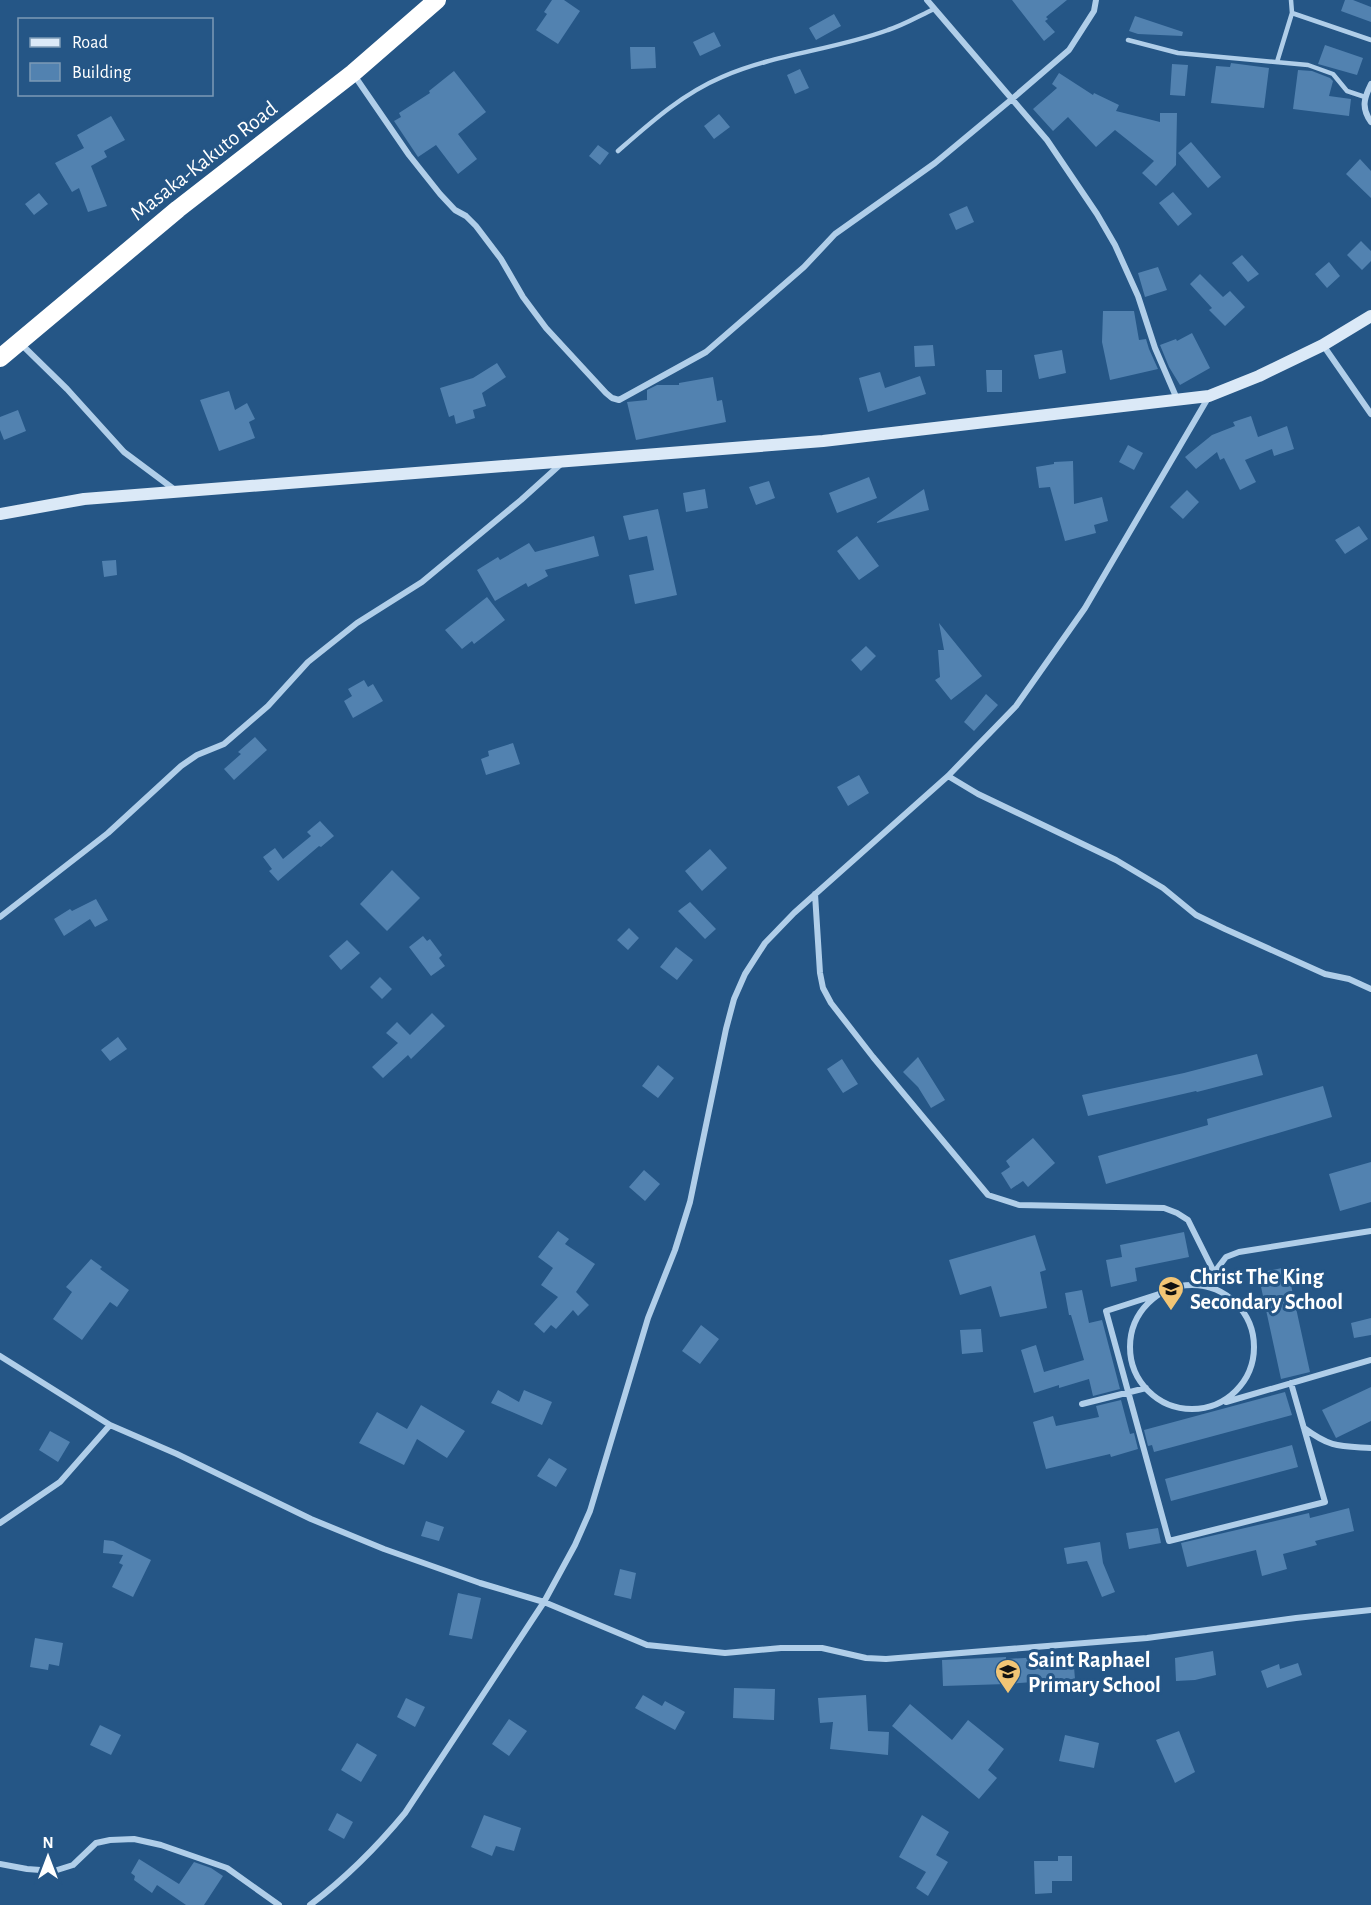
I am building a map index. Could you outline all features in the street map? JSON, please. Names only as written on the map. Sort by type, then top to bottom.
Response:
[{"type":"highway","name":"Masaka-Kakuto Road","points":[[0,358],[178,209],[353,73],[437,0]]},
{"type":"street","points":[[927,0],[1047,140],[1077,182],[1115,245],[1138,296],[1155,348],[1177,400]]},
{"type":"street","points":[[353,73],[409,155],[440,194],[483,234],[523,297],[546,328],[606,393],[619,400],[706,352],[804,267],[835,234],[935,163],[1012,99],[1068,51],[1094,11],[1095,0]]},
{"type":"street","points":[[1371,84],[1365,97],[1365,111],[1371,122]]},
{"type":"street","points":[[0,514],[84,499],[823,441],[1209,396],[1259,376],[1323,345],[1371,316]]},
{"type":"street","points":[[20,342],[67,389],[124,452],[179,493]]},
{"type":"street","points":[[1323,345],[1371,414]]},
{"type":"street","points":[[310,1905],[357,1866],[405,1813],[544,1602],[575,1545],[590,1511],[648,1318],[690,1202],[704,1126],[734,999],[745,974],[765,943],[794,913],[948,776],[1016,706],[1084,608],[1209,396]]},
{"type":"street","points":[[0,917],[108,833],[181,766],[197,755],[224,744],[268,706],[308,663],[357,623],[422,582],[521,500],[565,460]]},
{"type":"street","points":[[948,776],[978,794],[1116,860],[1163,888],[1196,915],[1325,974],[1350,980],[1371,989]]},
{"type":"street","points":[[815,894],[820,973],[823,988],[831,1004],[988,1195],[1019,1205],[1164,1208],[1188,1220],[1214,1272]]},
{"type":"street","points":[[1204,1286],[1226,1257],[1239,1252],[1371,1231]]},
{"type":"street","points":[[1216,1404],[1231,1396],[1243,1383],[1251,1368],[1254,1352],[1253,1335],[1248,1319],[1238,1305],[1225,1294],[1204,1286],[1175,1287],[1106,1311],[1169,1540],[1325,1502],[1291,1383]]},
{"type":"street","points":[[1159,1294],[1146,1304],[1136,1318],[1130,1334],[1129,1351],[1132,1368],[1140,1383],[1166,1404],[1183,1409],[1200,1409],[1371,1360]]},
{"type":"street","points":[[0,1356],[110,1425],[177,1454],[311,1519],[374,1545],[480,1583],[544,1602],[648,1645],[725,1653],[814,1648],[886,1659],[1166,1636],[1371,1610]]},
{"type":"street","points":[[1082,1404],[1146,1388]]},
{"type":"street","points":[[0,1523],[60,1482],[110,1425]]},
{"type":"street","points":[[1304,1427],[1332,1445],[1371,1448]]},
{"type":"street","points":[[0,1864],[27,1869],[54,1870],[73,1865],[96,1843],[134,1839],[161,1845],[227,1868],[279,1905]]},
{"type":"street","points":[[320,1898],[325,1905]]},
{"type":"lane","points":[[1277,62],[1292,14],[1291,0]]},
{"type":"lane","points":[[618,151],[654,119],[691,94],[722,77],[765,63],[890,30],[934,9]]},
{"type":"lane","points":[[1292,14],[1371,40]]},
{"type":"lane","points":[[1128,40],[1178,52],[1308,65],[1333,74],[1347,91],[1365,97]]},
{"type":"building","points":[[552,0],[564,0],[580,11],[558,44],[536,30],[547,14],[544,12]]},
{"type":"building","points":[[1012,0],[1067,0],[1046,17],[1048,19],[1045,21],[1055,32],[1044,41]]},
{"type":"building","points":[[1345,0],[1353,0],[1371,7],[1371,22],[1341,11]]},
{"type":"building","points":[[834,14],[841,26],[816,40],[809,28]]},
{"type":"building","points":[[1135,16],[1183,32],[1182,36],[1138,34],[1129,31]]},
{"type":"building","points":[[714,32],[721,46],[700,56],[693,42]]},
{"type":"building","points":[[1325,45],[1363,58],[1357,75],[1318,64]]},
{"type":"building","points":[[630,47],[655,47],[656,68],[631,69]]},
{"type":"building","points":[[1231,63],[1269,68],[1264,108],[1211,103],[1216,66],[1230,67]]},
{"type":"building","points":[[1172,64],[1188,65],[1185,96],[1170,95]]},
{"type":"building","points":[[800,69],[809,88],[795,94],[787,75]]},
{"type":"building","points":[[1298,70],[1312,71],[1330,78],[1333,81],[1329,96],[1351,99],[1349,116],[1293,109]]},
{"type":"building","points":[[454,71],[486,112],[458,134],[477,159],[458,174],[436,145],[418,157],[394,121],[401,117],[399,113],[430,93],[429,91]]},
{"type":"building","points":[[1059,73],[1093,95],[1094,93],[1119,105],[1116,111],[1160,122],[1160,113],[1177,113],[1176,165],[1156,186],[1142,173],[1154,161],[1115,130],[1096,147],[1068,117],[1053,131],[1033,109],[1057,88],[1052,84]]},
{"type":"building","points":[[719,114],[730,127],[714,139],[704,126]]},
{"type":"building","points":[[111,116],[125,140],[104,151],[107,157],[91,166],[107,206],[88,212],[79,188],[72,192],[55,163],[84,148],[77,135]]},
{"type":"building","points":[[1191,142],[1221,177],[1208,188],[1178,153]]},
{"type":"building","points":[[598,145],[609,153],[600,165],[589,156]]},
{"type":"building","points":[[1360,159],[1371,171],[1371,198],[1346,174]]},
{"type":"building","points":[[1173,192],[1192,214],[1178,226],[1159,203]]},
{"type":"building","points":[[39,193],[48,204],[34,215],[25,204]]},
{"type":"building","points":[[967,206],[974,222],[956,230],[949,214]]},
{"type":"building","points":[[1361,241],[1371,251],[1371,261],[1362,270],[1347,255]]},
{"type":"building","points":[[1242,255],[1259,274],[1248,282],[1232,263]]},
{"type":"building","points":[[1329,262],[1340,276],[1327,288],[1315,274]]},
{"type":"building","points":[[1158,267],[1167,290],[1145,297],[1138,273]]},
{"type":"building","points":[[1200,274],[1223,297],[1230,291],[1245,307],[1225,326],[1209,310],[1212,308],[1190,284]]},
{"type":"building","points":[[1103,311],[1134,311],[1139,340],[1146,339],[1158,369],[1110,380],[1102,342]]},
{"type":"building","points":[[1192,333],[1210,368],[1180,385],[1160,345],[1176,339],[1177,341]]},
{"type":"building","points":[[933,345],[935,366],[915,367],[914,346]]},
{"type":"building","points":[[1062,350],[1066,373],[1039,379],[1034,355]]},
{"type":"building","points":[[497,363],[506,377],[482,393],[486,406],[473,410],[475,418],[456,424],[454,415],[449,417],[440,388],[473,378]]},
{"type":"building","points":[[986,370],[1002,370],[1002,392],[987,392]]},
{"type":"building","points":[[880,372],[885,388],[920,376],[926,394],[868,412],[859,378]]},
{"type":"building","points":[[713,377],[717,401],[722,400],[726,422],[636,440],[627,402],[647,400],[647,390],[657,385],[679,385],[679,383]]},
{"type":"building","points":[[229,391],[235,410],[247,403],[255,419],[249,422],[255,438],[219,451],[200,400]]},
{"type":"building","points":[[18,410],[26,431],[4,440],[0,430],[0,417]]},
{"type":"building","points":[[1251,416],[1258,437],[1287,426],[1294,449],[1274,456],[1272,449],[1245,460],[1256,482],[1240,490],[1224,458],[1220,460],[1217,452],[1196,469],[1185,457],[1212,435],[1235,426],[1233,422]]},
{"type":"building","points":[[1128,445],[1143,453],[1134,470],[1119,462]]},
{"type":"building","points":[[1073,461],[1074,504],[1102,497],[1108,521],[1094,525],[1096,533],[1065,541],[1050,487],[1039,488],[1036,467],[1054,464],[1054,462]]},
{"type":"building","points":[[869,477],[877,498],[837,513],[829,493]]},
{"type":"building","points":[[769,481],[775,498],[756,505],[749,487]]},
{"type":"building","points":[[705,489],[708,508],[686,512],[683,493]]},
{"type":"building","points":[[924,489],[929,510],[877,523],[877,522]]},
{"type":"building","points":[[1187,490],[1199,502],[1183,519],[1170,507]]},
{"type":"building","points":[[658,509],[677,595],[635,604],[629,575],[654,570],[647,536],[629,540],[623,516]]},
{"type":"building","points":[[1359,526],[1368,539],[1345,554],[1335,540]]},
{"type":"building","points":[[594,536],[599,556],[545,570],[548,576],[528,587],[526,583],[495,601],[477,570],[498,557],[500,560],[529,543],[535,552]]},
{"type":"building","points":[[857,536],[879,566],[859,580],[837,551]]},
{"type":"building","points":[[116,560],[117,575],[104,577],[102,561]]},
{"type":"building","points":[[487,597],[505,620],[474,644],[472,641],[462,649],[445,630]]},
{"type":"building","points":[[939,623],[982,676],[951,700],[935,680],[940,677],[938,650],[944,650]]},
{"type":"building","points":[[866,646],[876,656],[861,671],[851,660]]},
{"type":"building","points":[[364,680],[368,687],[373,684],[383,701],[353,718],[344,701],[352,696],[348,689]]},
{"type":"building","points":[[986,694],[998,705],[974,731],[964,722]]},
{"type":"building","points":[[255,737],[267,750],[234,780],[224,769]]},
{"type":"building","points":[[513,743],[520,764],[486,775],[481,759],[489,756],[488,751]]},
{"type":"building","points":[[859,775],[869,793],[848,806],[837,787]]},
{"type":"building","points":[[320,821],[334,836],[278,881],[269,871],[272,869],[263,857],[275,848],[283,859],[311,836],[307,832]]},
{"type":"building","points":[[710,849],[727,868],[702,891],[685,871]]},
{"type":"building","points":[[392,870],[420,898],[387,931],[360,904]]},
{"type":"building","points":[[96,899],[108,920],[95,927],[90,919],[64,936],[54,919],[70,909],[72,911]]},
{"type":"building","points":[[690,902],[716,929],[705,939],[678,911]]},
{"type":"building","points":[[629,928],[639,938],[628,950],[617,940]]},
{"type":"building","points":[[423,936],[427,941],[430,939],[442,955],[439,958],[445,966],[431,976],[409,947]]},
{"type":"building","points":[[347,940],[360,953],[341,970],[329,956]]},
{"type":"building","points":[[676,947],[693,960],[677,980],[660,967]]},
{"type":"building","points":[[380,977],[392,989],[382,999],[370,987]]},
{"type":"building","points":[[432,1013],[445,1026],[411,1059],[408,1055],[383,1078],[372,1067],[398,1043],[386,1033],[397,1022],[410,1035]]},
{"type":"building","points":[[118,1037],[127,1049],[110,1061],[101,1050]]},
{"type":"building","points":[[1257,1054],[1263,1075],[1088,1116],[1082,1095],[1184,1073]]},
{"type":"building","points":[[918,1057],[945,1100],[931,1108],[918,1087],[903,1072]]},
{"type":"building","points":[[842,1059],[858,1084],[843,1093],[827,1069]]},
{"type":"building","points":[[658,1065],[674,1078],[658,1098],[642,1086]]},
{"type":"building","points":[[1323,1086],[1332,1117],[1106,1184],[1098,1156],[1208,1125],[1207,1119]]},
{"type":"building","points":[[1033,1138],[1055,1163],[1028,1187],[1023,1181],[1011,1189],[1001,1173],[1010,1167],[1006,1161]]},
{"type":"building","points":[[1371,1162],[1371,1202],[1340,1211],[1329,1174]]},
{"type":"building","points":[[644,1170],[660,1184],[645,1201],[629,1187]]},
{"type":"building","points":[[558,1231],[569,1239],[565,1244],[595,1264],[576,1292],[589,1305],[578,1316],[573,1310],[556,1329],[551,1325],[544,1333],[534,1324],[558,1297],[541,1285],[553,1268],[538,1257]]},
{"type":"building","points":[[1184,1232],[1189,1257],[1135,1268],[1137,1281],[1111,1287],[1106,1260],[1122,1257],[1120,1245]]},
{"type":"building","points":[[1035,1235],[1046,1270],[1040,1272],[1047,1308],[1000,1317],[991,1286],[960,1295],[949,1260]]},
{"type":"building","points":[[91,1259],[102,1267],[100,1269],[129,1290],[117,1307],[110,1302],[82,1340],[53,1319],[72,1292],[66,1287]]},
{"type":"building","points":[[1287,1267],[1310,1372],[1281,1379],[1258,1273]]},
{"type":"building","points":[[1082,1290],[1089,1323],[1102,1320],[1120,1389],[1093,1396],[1089,1379],[1034,1393],[1021,1350],[1036,1345],[1044,1372],[1084,1360],[1071,1315],[1069,1315],[1065,1293]]},
{"type":"building","points":[[1371,1318],[1371,1335],[1354,1338],[1351,1323]]},
{"type":"building","points":[[701,1325],[719,1339],[700,1364],[682,1351]]},
{"type":"building","points":[[981,1329],[983,1352],[962,1354],[960,1330]]},
{"type":"building","points":[[1371,1387],[1371,1421],[1336,1438],[1322,1410]]},
{"type":"building","points":[[498,1390],[519,1402],[524,1390],[552,1402],[542,1425],[491,1403]]},
{"type":"building","points":[[1285,1392],[1292,1415],[1154,1452],[1152,1445],[1148,1446],[1144,1430]]},
{"type":"building","points":[[1121,1400],[1130,1434],[1134,1433],[1138,1449],[1111,1457],[1110,1454],[1046,1469],[1033,1422],[1053,1416],[1056,1426],[1099,1417],[1096,1406]]},
{"type":"building","points":[[421,1405],[465,1431],[447,1458],[417,1439],[404,1465],[359,1443],[377,1412],[407,1429]]},
{"type":"building","points":[[50,1431],[70,1442],[58,1462],[39,1450]]},
{"type":"building","points":[[1292,1445],[1298,1467],[1171,1501],[1165,1479]]},
{"type":"building","points":[[549,1458],[567,1469],[556,1487],[537,1476]]},
{"type":"building","points":[[1349,1508],[1354,1531],[1315,1541],[1317,1545],[1283,1554],[1287,1569],[1262,1576],[1256,1550],[1187,1567],[1181,1543],[1309,1513],[1310,1518]]},
{"type":"building","points":[[426,1521],[444,1527],[439,1541],[421,1536]]},
{"type":"building","points":[[1158,1528],[1161,1543],[1129,1549],[1126,1533]]},
{"type":"building","points":[[104,1540],[113,1541],[151,1560],[133,1597],[112,1587],[123,1565],[119,1563],[123,1555],[103,1553]]},
{"type":"building","points":[[1100,1542],[1103,1563],[1115,1592],[1102,1597],[1087,1561],[1067,1564],[1064,1548]]},
{"type":"building","points":[[620,1569],[636,1573],[631,1599],[614,1595]]},
{"type":"building","points":[[458,1593],[481,1598],[472,1639],[449,1635]]},
{"type":"building","points":[[35,1638],[63,1643],[59,1666],[49,1664],[48,1670],[30,1667]]},
{"type":"building","points":[[1213,1651],[1216,1675],[1195,1680],[1176,1681],[1175,1658]]},
{"type":"building","points":[[1073,1655],[1075,1679],[943,1686],[942,1660]]},
{"type":"building","points":[[1298,1663],[1302,1675],[1267,1688],[1261,1671],[1279,1664],[1280,1669]]},
{"type":"building","points":[[734,1688],[775,1689],[774,1720],[733,1718]]},
{"type":"building","points":[[643,1695],[662,1706],[665,1701],[685,1712],[675,1730],[635,1708]]},
{"type":"building","points":[[866,1695],[868,1731],[889,1732],[888,1755],[830,1749],[833,1722],[820,1723],[818,1698]]},
{"type":"building","points":[[406,1698],[425,1707],[415,1727],[397,1717]]},
{"type":"building","points":[[910,1704],[952,1740],[968,1720],[1004,1749],[988,1770],[997,1778],[979,1799],[892,1726]]},
{"type":"building","points":[[509,1719],[527,1731],[509,1756],[492,1744]]},
{"type":"building","points":[[100,1725],[121,1735],[111,1755],[90,1745]]},
{"type":"building","points":[[1179,1731],[1195,1772],[1175,1783],[1156,1740]]},
{"type":"building","points":[[1065,1735],[1099,1743],[1094,1768],[1059,1761]]},
{"type":"building","points":[[357,1743],[377,1755],[361,1782],[341,1770]]},
{"type":"building","points":[[337,1813],[353,1822],[344,1839],[328,1830]]},
{"type":"building","points":[[484,1815],[521,1828],[514,1851],[496,1846],[492,1856],[471,1847]]},
{"type":"building","points":[[922,1815],[949,1832],[936,1855],[948,1862],[928,1896],[916,1888],[926,1872],[899,1857]]},
{"type":"building","points":[[1058,1856],[1072,1856],[1072,1881],[1052,1881],[1052,1893],[1035,1894],[1034,1861],[1058,1861]]},
{"type":"building","points":[[139,1859],[179,1884],[194,1862],[211,1868],[223,1876],[204,1905],[186,1905],[157,1885],[152,1893],[134,1880],[135,1876],[131,1873]]},
{"type":"place","name":"Christ The King Secondary School","points":[[1171,1312]]},
{"type":"place","name":"Saint Raphael Primary School","points":[[1008,1695]]}]
